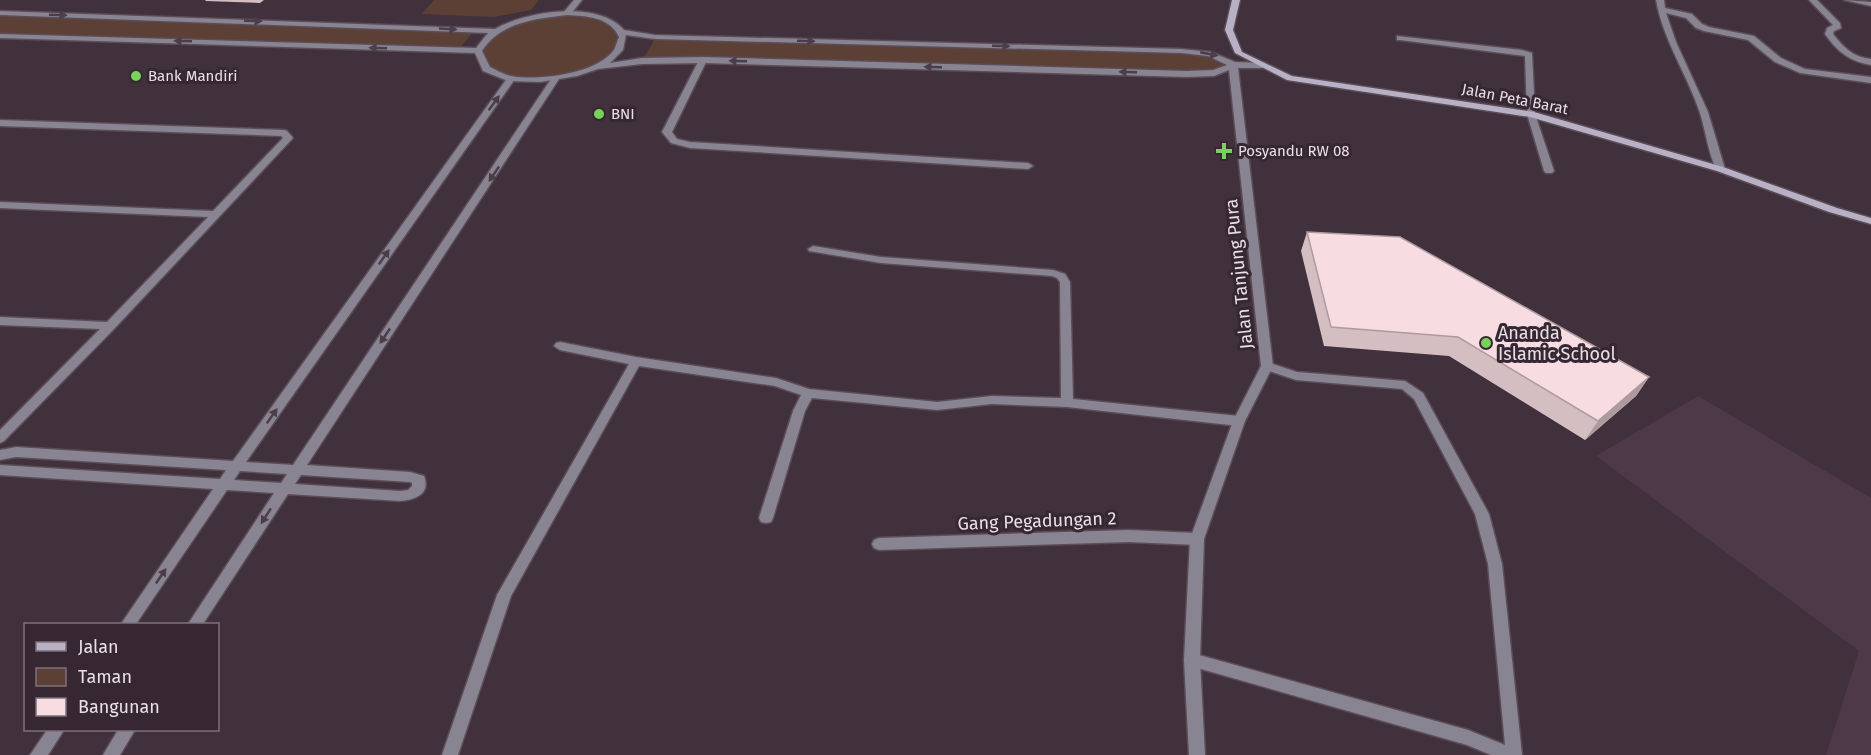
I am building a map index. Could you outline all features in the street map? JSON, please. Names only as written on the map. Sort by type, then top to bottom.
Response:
[{"type":"main road","name":"Jalan Peta Barat","points":[[1236,0],[1228,30],[1239,53],[1290,78],[1531,114],[1720,169],[1833,210],[1871,220]]},
{"type":"street","points":[[567,13],[578,0]]},
{"type":"street","points":[[1813,0],[1837,25],[1837,28],[1830,30],[1829,34],[1845,55],[1871,62]]},
{"type":"street","points":[[1848,0],[1871,4]]},
{"type":"street","points":[[1661,4],[1689,16],[1699,26],[1751,38],[1778,60],[1803,71],[1871,80]]},
{"type":"street","points":[[1661,4],[1704,111],[1720,169]]},
{"type":"street","points":[[478,51],[486,39],[496,31],[525,19],[567,13],[587,14],[607,20],[622,32],[656,37],[1208,52],[1223,57],[1233,65]]},
{"type":"street","points":[[0,14],[496,31]]},
{"type":"street","points":[[596,67],[614,56],[621,47],[622,32]]},
{"type":"street","points":[[0,36],[478,51]]},
{"type":"street","points":[[1400,38],[1527,54],[1530,57],[1531,114],[1550,171]]},
{"type":"street","points":[[1069,48],[1071,70]]},
{"type":"street","points":[[478,51],[486,69],[511,79],[555,79],[596,67],[642,61],[703,60],[1214,73],[1233,65],[1262,65]]},
{"type":"street","points":[[703,60],[667,132],[675,141],[690,145],[1028,166]]},
{"type":"street","name":"Jalan Tanjung Pura","points":[[1197,755],[1192,660],[1197,539],[1239,421],[1267,366],[1233,65]]},
{"type":"street","points":[[129,623],[224,483],[511,79]]},
{"type":"street","points":[[196,623],[555,79]]},
{"type":"street","points":[[0,123],[284,133],[288,135],[288,138],[217,214],[0,438]]},
{"type":"street","points":[[0,205],[217,214]]},
{"type":"street","points":[[813,249],[881,260],[1053,273],[1061,276],[1065,282],[1067,403]]},
{"type":"street","points":[[0,321],[110,326]]},
{"type":"street","points":[[560,346],[636,361],[776,382],[808,393],[937,406],[992,400],[1067,403],[1239,421]]},
{"type":"street","points":[[450,755],[504,595],[636,361]]},
{"type":"street","points":[[1192,660],[1468,738],[1512,755],[1495,564],[1482,514],[1419,396],[1405,385],[1296,376],[1267,366]]},
{"type":"street","points":[[766,518],[799,411],[808,393]]},
{"type":"street","points":[[0,455],[16,452],[410,477],[418,480],[419,488],[411,495],[400,496],[0,470]]},
{"type":"street","name":"Gang Pegadungan 2","points":[[879,544],[1129,536],[1197,539]]},
{"type":"street","points":[[38,755],[55,731]]},
{"type":"street","points":[[111,755],[127,731]]},
{"type":"shaded area","points":[[1698,396],[1871,498],[1871,755],[1826,755],[1859,651],[1596,456]]},
{"type":"green space","points":[[434,0],[539,0],[531,10],[494,17],[422,14]]},
{"type":"green space","points":[[0,13],[475,30],[458,50],[0,36]]},
{"type":"green space","points":[[567,13],[607,20],[622,32],[614,55],[574,76],[511,79],[486,69],[478,51],[494,34],[531,20]]},
{"type":"green space","points":[[656,37],[1208,52],[1233,65],[1187,74],[642,61]]},
{"type":"building","name":"Ananda Islamic School","points":[[1307,232],[1400,237],[1649,377],[1598,421],[1458,337],[1331,327]]},
{"type":"place","name":"Bank Mandiri","points":[[136,76]]},
{"type":"place","name":"BNI","points":[[599,114]]},
{"type":"place","name":"Posyandu RW 08","points":[[1224,151]]},
{"type":"place","name":"Ananda Islamic School","points":[[1486,343]]}]
